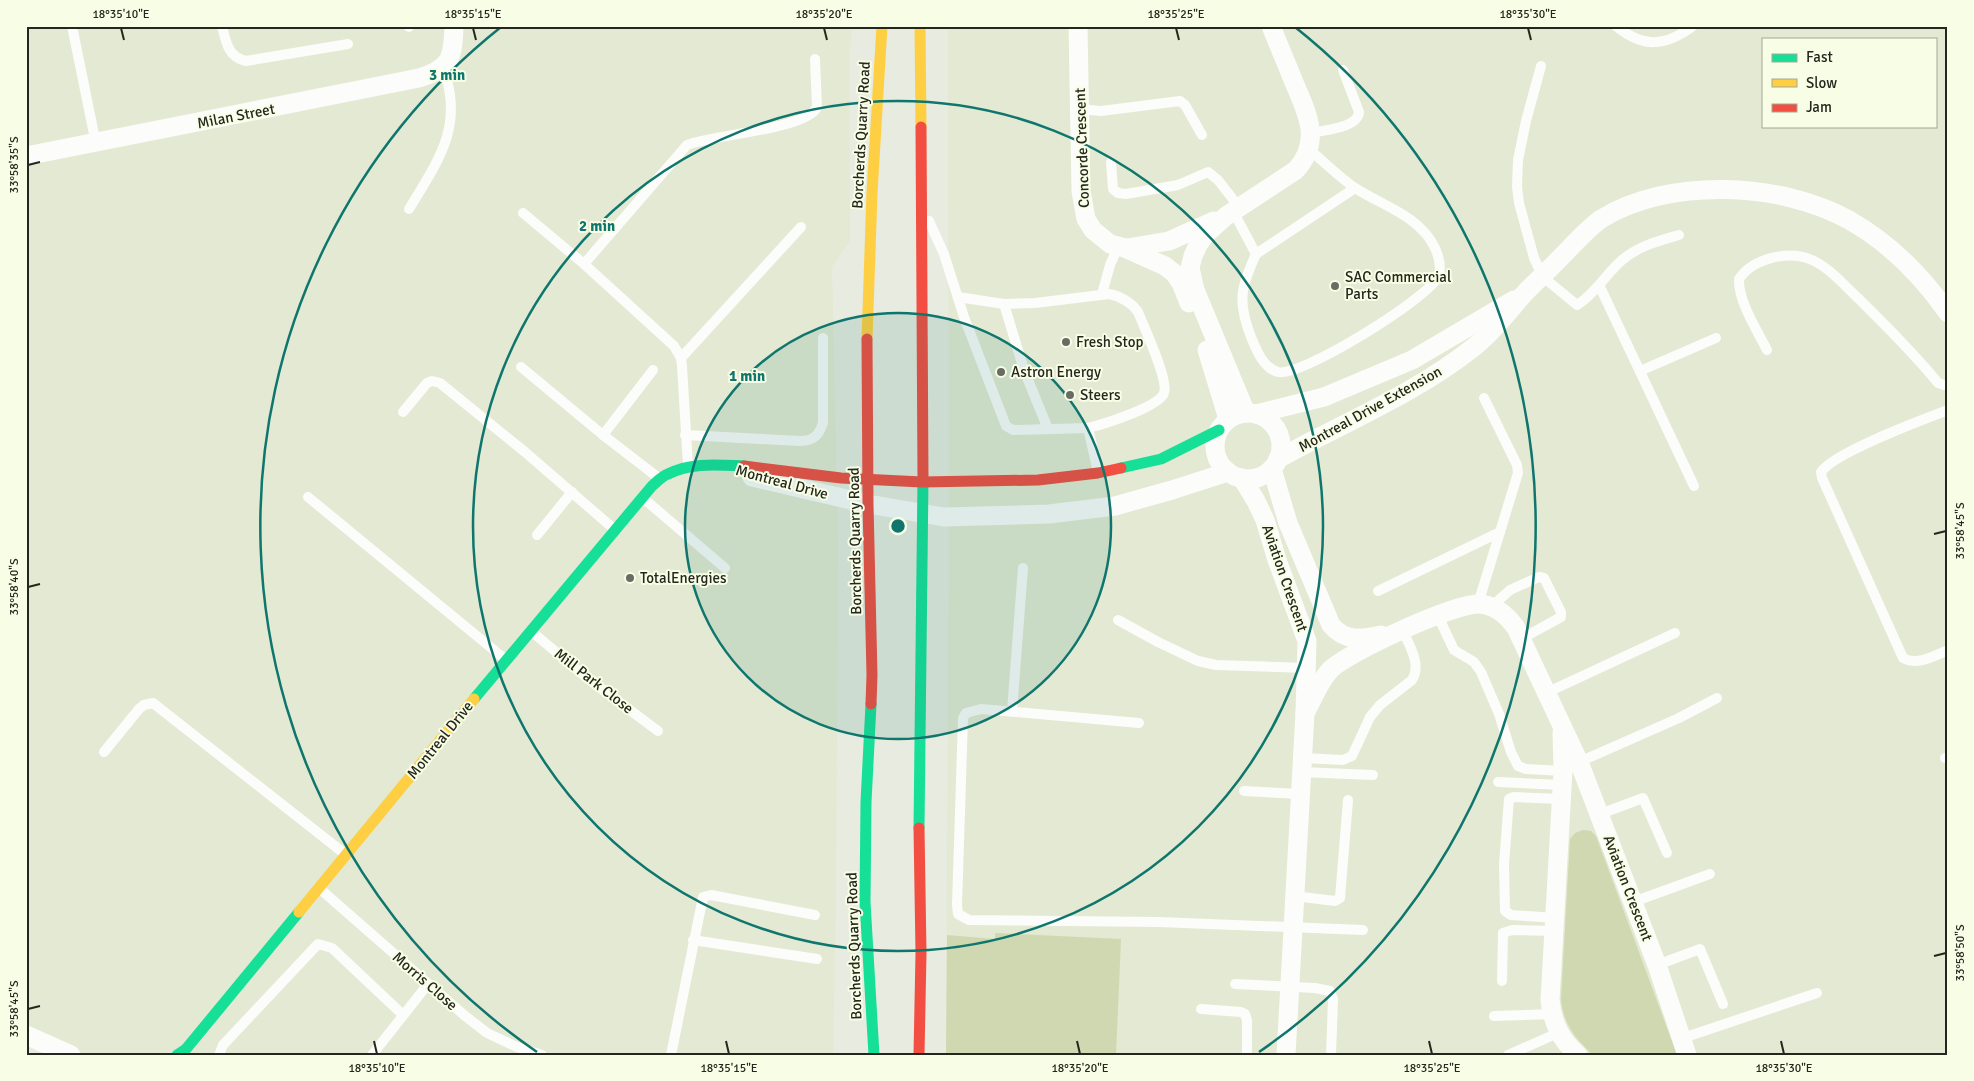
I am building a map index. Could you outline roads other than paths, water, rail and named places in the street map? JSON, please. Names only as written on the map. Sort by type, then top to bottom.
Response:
[{"type":"main road","name":"Borcherds Quarry Road","points":[[874,1055],[865,902],[866,802],[872,675],[867,344],[872,193],[882,26]]},
{"type":"main road","points":[[919,1055],[921,953],[919,874],[920,642],[923,513],[920,26]]},
{"type":"main road","name":"Montreal Drive Extension","points":[[922,482],[1038,480],[1098,473],[1161,459],[1237,419]]},
{"type":"main road","name":"Montreal Drive","points":[[177,1055],[190,1043],[642,497],[667,474],[688,467],[707,465],[746,466],[841,478],[922,482]]},
{"type":"street","points":[[443,68],[453,52],[454,26]]},
{"type":"street","name":"Concorde Crescent","points":[[1078,26],[1081,191],[1084,213],[1093,230],[1103,240],[1165,266],[1174,273],[1181,284],[1237,419]]},
{"type":"street","points":[[1237,419],[1195,290],[1190,268],[1192,256],[1206,234],[1233,211],[1296,170],[1303,163],[1310,141],[1308,114],[1271,26]]},
{"type":"street","name":"Milan Street","points":[[26,156],[96,144],[419,78],[443,68]]},
{"type":"street","name":"Montreal Drive Extension","points":[[1275,464],[1449,366],[1491,332],[1524,295],[1600,220],[1614,212],[1661,196],[1706,189],[1734,190],[1797,200],[1826,209],[1850,220],[1891,250],[1924,282],[1948,313]]},
{"type":"street","points":[[1122,248],[1169,241],[1233,211]]},
{"type":"street","name":"Montreal Drive Extension","points":[[1237,419],[1324,397],[1412,360],[1524,295]]},
{"type":"street","points":[[923,513],[944,517],[1048,514],[1106,507],[1136,501],[1235,475],[1259,476],[1275,464],[1281,450],[1278,431],[1265,417],[1237,419]]},
{"type":"street","points":[[1235,475],[1218,458],[1216,449],[1237,419]]},
{"type":"street","name":"Aviation Crescent","points":[[1275,464],[1292,531],[1331,625],[1337,632],[1349,638],[1400,632]]},
{"type":"street","name":"Montreal Drive","points":[[727,467],[760,479],[868,504],[923,513]]},
{"type":"street","name":"Aviation Crescent","points":[[1235,475],[1256,501],[1265,520],[1277,560],[1307,641],[1305,713],[1286,1055]]},
{"type":"street","name":"Aviation Crescent","points":[[1305,713],[1324,678],[1336,665],[1352,654],[1463,606],[1484,605],[1503,612],[1516,628],[1580,762],[1634,902],[1685,1046]]},
{"type":"street","name":"Aviation Crescent","points":[[1562,724],[1562,785],[1550,1000],[1558,1032],[1567,1045],[1578,1055]]},
{"type":"street","points":[[26,1035],[71,1055]]},
{"type":"lane","points":[[72,26],[96,144]]},
{"type":"lane","points":[[222,26],[226,44],[231,53],[238,59],[246,60],[348,44]]},
{"type":"lane","points":[[1616,26],[1635,38],[1656,43],[1667,42],[1693,26]]},
{"type":"lane","points":[[584,264],[686,145],[696,141],[747,133],[804,119],[815,112],[817,107],[815,59]]},
{"type":"lane","points":[[1541,66],[1518,160],[1517,187],[1519,203],[1532,251],[1543,277],[1577,305],[1600,287],[1615,267],[1633,251],[1658,240],[1679,235]]},
{"type":"lane","points":[[409,209],[437,162],[447,137],[452,101],[450,85],[443,68]]},
{"type":"lane","points":[[1343,70],[1359,112],[1358,119],[1310,141],[1355,188],[1407,217],[1422,228],[1435,247],[1439,258],[1439,276],[1434,284],[1378,325],[1334,351],[1297,370],[1288,372],[1274,370],[1258,353],[1246,325],[1242,308],[1242,289],[1256,254],[1355,188]]},
{"type":"lane","points":[[1080,109],[1101,111],[1180,100],[1185,105],[1202,135]]},
{"type":"lane","points":[[1111,162],[1113,189],[1126,194],[1178,185],[1208,172],[1218,180],[1256,254]]},
{"type":"lane","points":[[922,206],[939,242],[964,317],[1006,426],[1013,430],[1088,428],[1105,424],[1153,404],[1162,398],[1165,390],[1164,378],[1138,312],[1133,306],[1113,294],[1004,304],[958,297]]},
{"type":"lane","points":[[523,213],[584,264],[674,346],[681,358],[688,467]]},
{"type":"lane","points":[[681,358],[801,227]]},
{"type":"lane","points":[[1102,294],[1110,265],[1122,248]]},
{"type":"lane","points":[[1767,350],[1743,299],[1740,279],[1750,267],[1762,261],[1784,256],[1800,256],[1813,260],[1827,270],[1883,322],[1938,383],[1948,384]]},
{"type":"lane","points":[[1600,287],[1694,486]]},
{"type":"lane","points":[[1004,304],[1024,370],[1048,429]]},
{"type":"lane","points":[[685,435],[800,441],[814,438],[820,432],[823,423],[823,338]]},
{"type":"lane","points":[[1640,371],[1716,338]]},
{"type":"lane","points":[[521,367],[661,480]]},
{"type":"lane","points":[[603,435],[654,370]]},
{"type":"lane","points":[[403,412],[427,383],[432,381],[440,383],[615,530]]},
{"type":"lane","points":[[1484,398],[1517,465],[1518,473],[1500,532],[1484,605]]},
{"type":"lane","points":[[1948,410],[1896,431],[1838,458],[1827,464],[1821,472],[1822,478],[1903,658],[1909,662],[1917,661],[1930,658],[1948,650]]},
{"type":"lane","points":[[1088,428],[1098,473]]},
{"type":"lane","points":[[537,536],[572,492]]},
{"type":"lane","points":[[642,497],[725,568]]},
{"type":"lane","points":[[308,498],[506,660]]},
{"type":"lane","points":[[1378,591],[1500,532]]},
{"type":"lane","points":[[1012,711],[1023,568]]},
{"type":"lane","points":[[1484,605],[1510,590],[1539,577],[1544,578],[1561,617],[1521,639]]},
{"type":"lane","points":[[1438,616],[1454,650],[1474,662],[1481,672],[1499,714],[1513,759],[1518,766],[1562,785]]},
{"type":"lane","points":[[1118,620],[1198,661],[1216,665],[1306,668]]},
{"type":"lane","name":"Mill Park Close","points":[[530,631],[587,678],[658,731]]},
{"type":"lane","points":[[1302,765],[1342,760],[1352,756],[1370,717],[1380,705],[1412,680],[1415,675],[1416,666],[1412,653],[1400,632]]},
{"type":"lane","points":[[1548,692],[1676,633]]},
{"type":"lane","points":[[1580,762],[1679,718],[1717,698]]},
{"type":"lane","points":[[104,752],[139,709],[144,705],[154,704],[346,855]]},
{"type":"lane","points":[[1139,723],[981,709],[966,713],[962,718],[958,914],[969,920],[1015,922],[1158,922],[1363,930]]},
{"type":"lane","points":[[1302,765],[1373,775]]},
{"type":"lane","points":[[1498,782],[1562,785]]},
{"type":"lane","points":[[1554,924],[1505,912],[1504,864],[1509,799],[1562,785]]},
{"type":"lane","points":[[1244,791],[1300,794]]},
{"type":"lane","points":[[1600,814],[1643,798],[1667,853]]},
{"type":"lane","points":[[1294,896],[1335,901],[1340,898],[1348,800]]},
{"type":"lane","points":[[1634,902],[1710,874]]},
{"type":"lane","name":"Morris Close","points":[[319,888],[486,1033],[517,1047],[542,1055]]},
{"type":"lane","points":[[671,1055],[701,900],[706,895],[815,914]]},
{"type":"lane","points":[[1502,981],[1503,933],[1554,924]]},
{"type":"lane","points":[[693,940],[817,959]]},
{"type":"lane","points":[[219,1055],[223,1045],[318,944],[332,948],[403,1015]]},
{"type":"lane","points":[[1657,965],[1700,949],[1723,1004]]},
{"type":"lane","points":[[372,1055],[428,984]]},
{"type":"lane","points":[[1235,984],[1315,988],[1330,991],[1333,999],[1331,1055]]},
{"type":"lane","points":[[1685,1046],[1816,993]]},
{"type":"lane","points":[[1201,1009],[1241,1012],[1245,1014],[1247,1020],[1247,1055]]},
{"type":"lane","points":[[1494,1016],[1552,1014]]},
{"type":"lane","points":[[1508,1055],[1558,1032]]},
{"type":"place","name":"SAC Commercial Parts","points":[[1335,286]]},
{"type":"place","name":"Fresh Stop","points":[[1066,342]]},
{"type":"place","name":"Astron Energy","points":[[1001,372]]},
{"type":"place","name":"Steers","points":[[1070,395]]},
{"type":"place","name":"TotalEnergies","points":[[630,578]]}]
